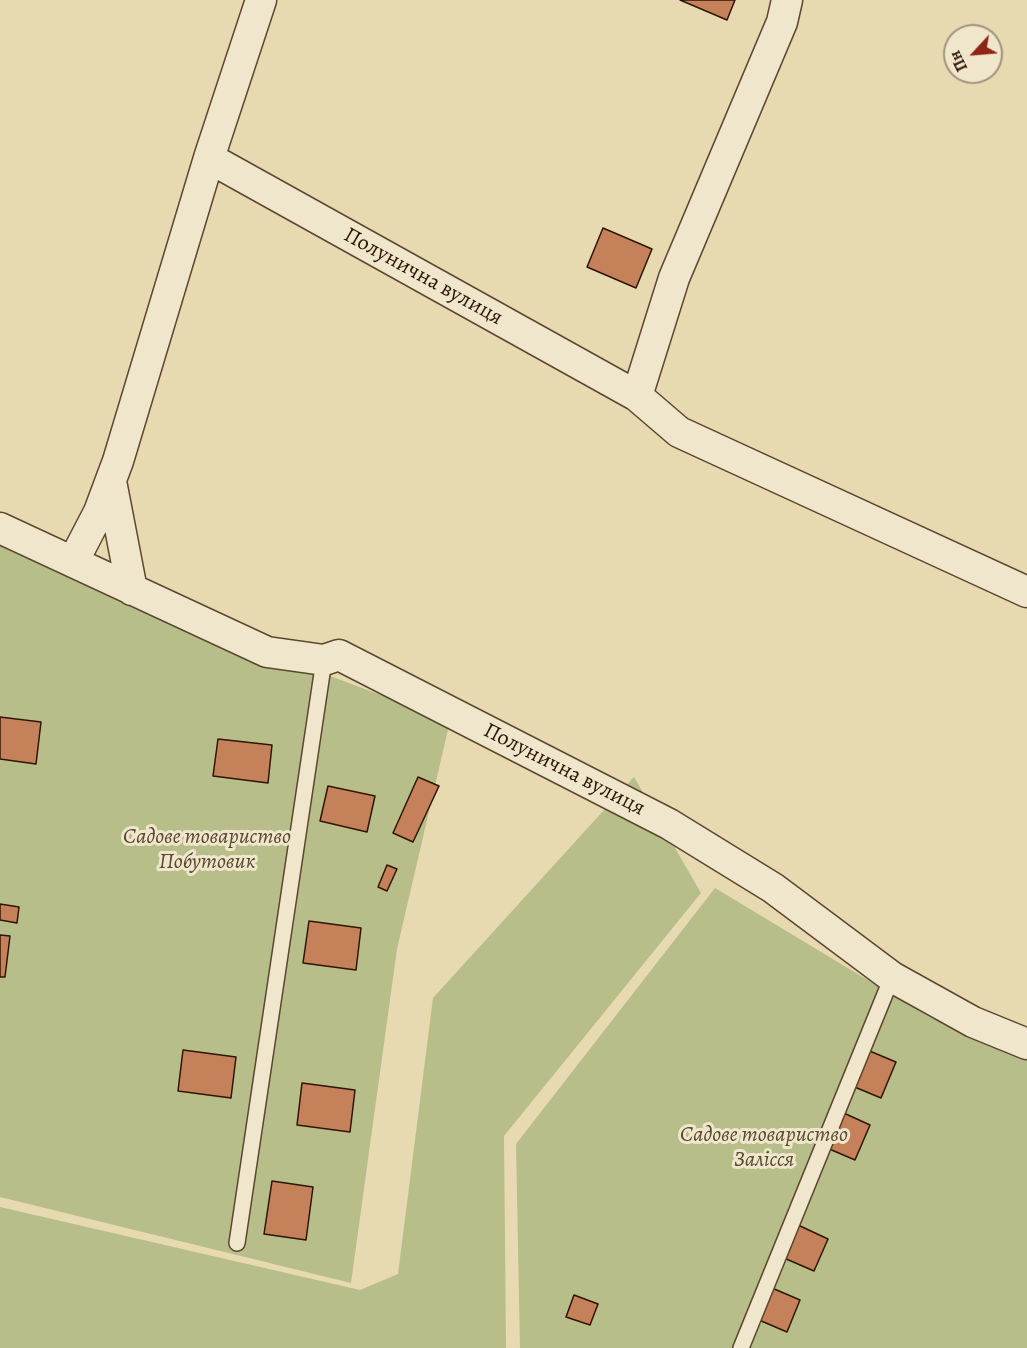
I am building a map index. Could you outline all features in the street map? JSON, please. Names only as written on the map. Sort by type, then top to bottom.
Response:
[{"type":"street","points":[[73,562],[99,512],[111,481],[209,158],[261,0]]},
{"type":"street","points":[[638,396],[674,278],[782,22],[787,0]]},
{"type":"street","name":"Полунична вулиця","points":[[209,158],[638,396],[679,432],[1027,592]]},
{"type":"street","points":[[111,481],[132,590]]},
{"type":"street","name":"Полунична вулиця","points":[[0,528],[267,652],[324,660],[339,655],[669,824],[774,888],[892,977],[973,1022],[1027,1044]]},
{"type":"lane","points":[[237,1243],[324,660]]},
{"type":"lane","points":[[741,1348],[892,977]]},
{"type":"green space","name":"Садове товариство Побутовик","points":[[0,540],[176,618],[450,721],[397,949],[351,1283],[0,1197]]},
{"type":"green space","points":[[634,777],[701,893],[504,1136],[506,1348],[0,1348],[0,1207],[360,1290],[398,1274],[433,998]]},
{"type":"green space","name":"Садове товариство Залісся","points":[[715,888],[929,1017],[1027,1058],[1027,1348],[520,1348],[516,1144]]},
{"type":"building","points":[[680,0],[735,0],[727,20]]},
{"type":"building","points":[[603,228],[652,249],[636,288],[587,267]]},
{"type":"building","points":[[0,717],[41,722],[36,764],[0,759]]},
{"type":"building","points":[[218,739],[272,745],[268,783],[213,776]]},
{"type":"building","points":[[418,777],[439,786],[413,842],[393,833]]},
{"type":"building","points":[[328,786],[375,796],[367,832],[320,821]]},
{"type":"building","points":[[387,865],[397,869],[387,891],[378,887]]},
{"type":"building","points":[[0,904],[19,907],[17,923],[0,920]]},
{"type":"building","points":[[309,921],[361,928],[356,970],[303,963]]},
{"type":"building","points":[[0,935],[10,936],[5,977],[0,977]]},
{"type":"building","points":[[860,1047],[896,1062],[881,1098],[845,1083]]},
{"type":"building","points":[[183,1050],[236,1057],[231,1098],[178,1091]]},
{"type":"building","points":[[302,1083],[355,1090],[350,1132],[297,1125]]},
{"type":"building","points":[[835,1109],[870,1125],[855,1160],[820,1145]]},
{"type":"building","points":[[272,1181],[313,1187],[306,1240],[264,1234]]},
{"type":"building","points":[[798,1225],[828,1239],[814,1271],[784,1258]]},
{"type":"building","points":[[772,1288],[800,1300],[787,1332],[759,1320]]},
{"type":"building","points":[[574,1295],[598,1304],[590,1325],[566,1317]]}]
